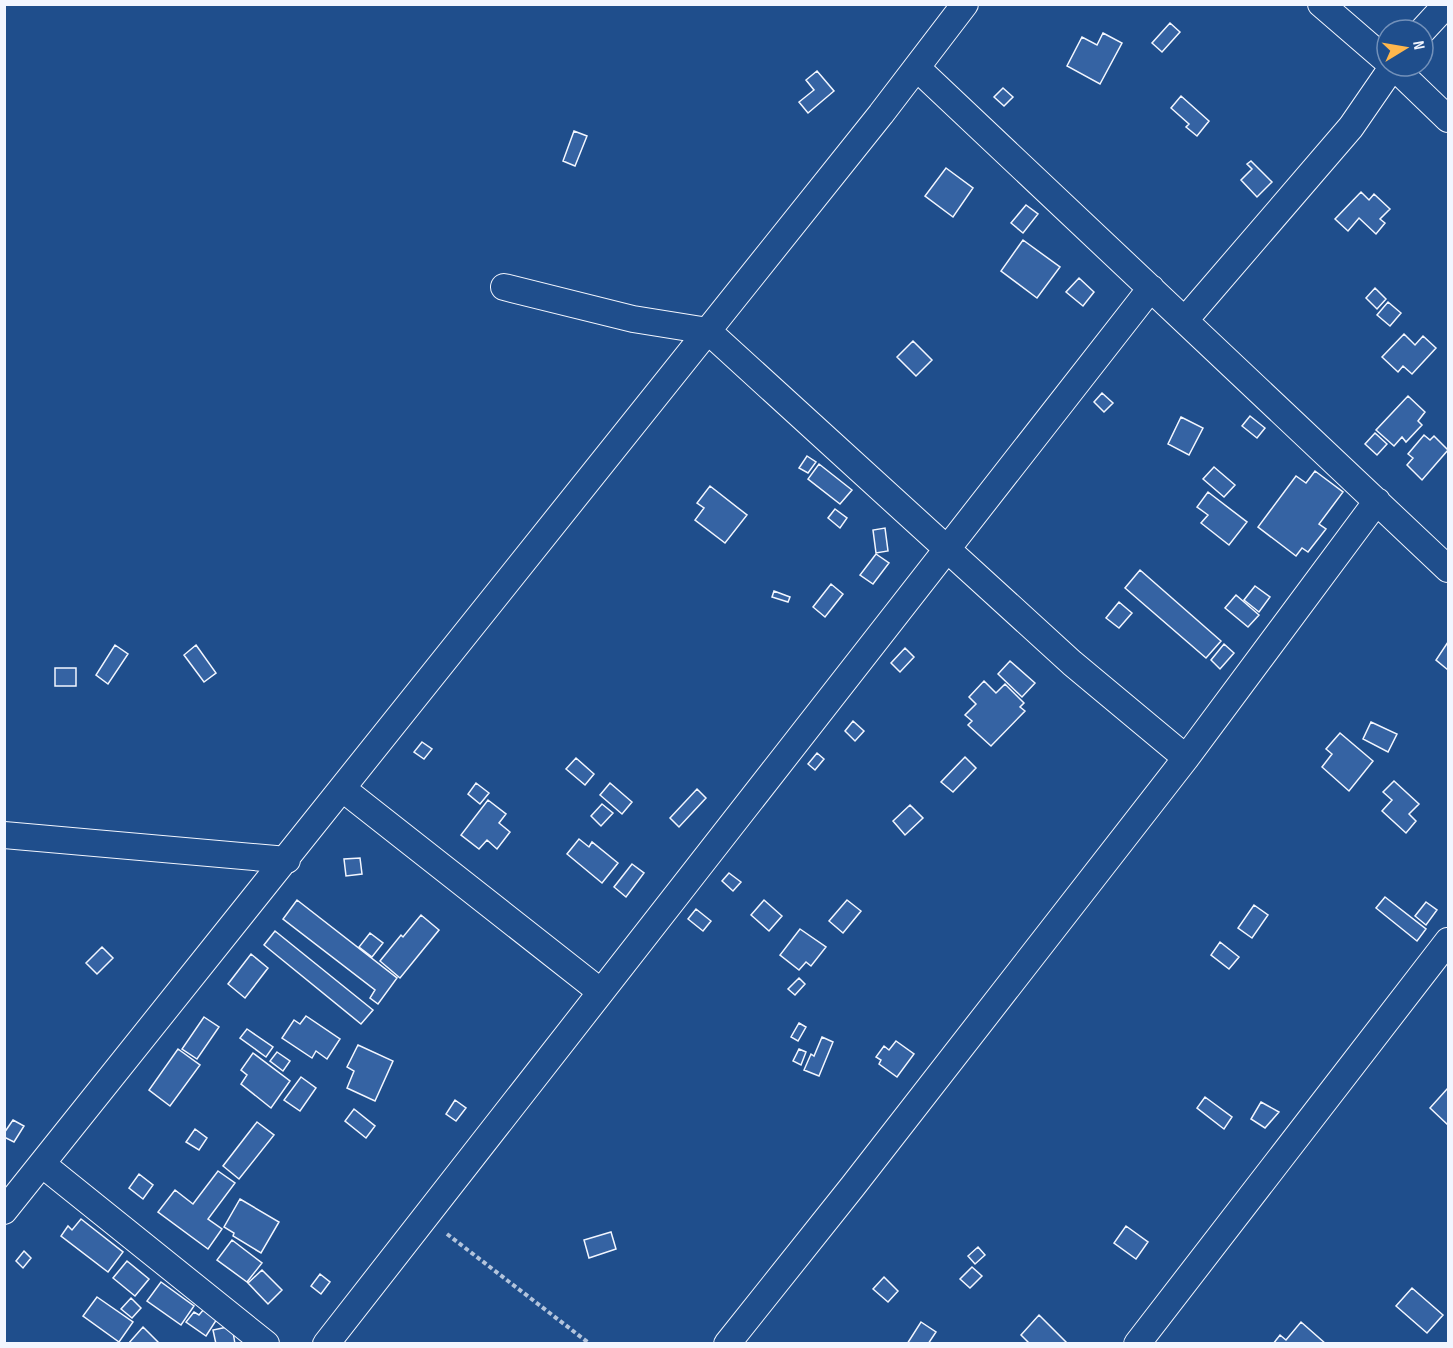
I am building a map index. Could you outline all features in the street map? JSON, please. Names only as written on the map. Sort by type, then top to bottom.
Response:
[{"type":"street","points":[[4,1211],[708,331],[917,68],[964,4]]},
{"type":"street","points":[[1321,4],[1375,51]]},
{"type":"street","points":[[1434,18],[1447,4]]},
{"type":"street","points":[[917,68],[1449,569]]},
{"type":"street","points":[[1185,320],[1351,127],[1385,78]]},
{"type":"street","points":[[1406,78],[1449,119]]},
{"type":"street","points":[[504,287],[633,320],[708,331],[1071,663],[1186,758]]},
{"type":"street","points":[[326,1344],[1151,288]]},
{"type":"street","points":[[727,1344],[1186,758],[1377,501]]},
{"type":"street","points":[[343,789],[601,992]]},
{"type":"street","points":[[4,835],[287,860]]},
{"type":"street","points":[[1137,1344],[1449,941]]},
{"type":"street","points":[[42,1164],[266,1344]]},
{"type":"path","points":[[425,1217],[590,1344]]},
{"type":"building","points":[[1170,23],[1180,32],[1162,52],[1152,43]]},
{"type":"building","points":[[1103,33],[1122,43],[1100,84],[1067,66],[1082,37],[1097,45]]},
{"type":"building","points":[[817,71],[834,91],[808,113],[799,102],[814,90],[806,80]]},
{"type":"building","points":[[1003,88],[1013,97],[1004,106],[994,97]]},
{"type":"building","points":[[1181,96],[1209,121],[1197,136],[1186,127],[1189,124],[1171,108]]},
{"type":"building","points":[[574,131],[587,136],[575,166],[563,161]]},
{"type":"building","points":[[1251,161],[1272,182],[1257,197],[1241,180],[1252,169],[1247,164]]},
{"type":"building","points":[[946,168],[973,188],[953,217],[925,196]]},
{"type":"building","points":[[1361,192],[1369,200],[1374,194],[1390,209],[1380,219],[1385,223],[1376,234],[1359,218],[1348,231],[1335,219]]},
{"type":"building","points":[[1026,205],[1038,214],[1023,233],[1011,223]]},
{"type":"building","points":[[1023,240],[1060,267],[1037,298],[1001,271]]},
{"type":"building","points":[[1079,278],[1094,292],[1083,306],[1066,292]]},
{"type":"building","points":[[1375,288],[1386,299],[1377,309],[1366,298]]},
{"type":"building","points":[[1388,302],[1401,313],[1390,326],[1377,315]]},
{"type":"building","points":[[1404,334],[1415,345],[1423,336],[1436,348],[1412,374],[1403,366],[1398,372],[1382,357]]},
{"type":"building","points":[[913,341],[932,360],[916,376],[897,357]]},
{"type":"building","points":[[1102,393],[1113,403],[1104,412],[1094,402]]},
{"type":"building","points":[[1408,396],[1425,412],[1418,421],[1422,425],[1406,442],[1402,437],[1394,446],[1376,430]]},
{"type":"building","points":[[1250,416],[1265,428],[1257,438],[1242,426]]},
{"type":"building","points":[[1181,417],[1203,428],[1189,455],[1168,444]]},
{"type":"building","points":[[1375,433],[1387,444],[1377,455],[1365,444]]},
{"type":"building","points":[[1424,435],[1430,440],[1434,436],[1448,450],[1422,480],[1407,465],[1413,458],[1408,454]]},
{"type":"building","points":[[807,456],[816,462],[808,473],[799,468]]},
{"type":"building","points":[[819,464],[852,490],[840,504],[808,479]]},
{"type":"building","points":[[1214,467],[1235,485],[1224,497],[1203,479]]},
{"type":"building","points":[[1315,471],[1343,492],[1319,524],[1326,529],[1308,552],[1302,548],[1296,556],[1258,527],[1296,476],[1306,483]]},
{"type":"building","points":[[710,486],[747,515],[725,543],[695,520],[704,508],[697,503]]},
{"type":"building","points":[[1208,492],[1247,522],[1229,545],[1201,523],[1208,515],[1197,507]]},
{"type":"building","points":[[835,509],[847,518],[840,528],[828,518]]},
{"type":"building","points":[[885,528],[888,551],[876,553],[873,530]]},
{"type":"building","points":[[876,554],[889,563],[873,584],[860,575]]},
{"type":"building","points":[[1140,570],[1221,641],[1206,658],[1125,588]]},
{"type":"building","points":[[831,584],[843,594],[825,617],[813,607]]},
{"type":"building","points":[[1255,586],[1270,597],[1259,612],[1244,600]]},
{"type":"building","points":[[774,591],[790,597],[788,602],[772,597]]},
{"type":"building","points":[[1236,595],[1259,615],[1248,627],[1225,608]]},
{"type":"building","points":[[1119,602],[1132,613],[1119,628],[1106,618]]},
{"type":"building","points":[[1448,642],[1448,670],[1436,660]]},
{"type":"building","points":[[1224,644],[1234,653],[1220,669],[1211,660]]},
{"type":"building","points":[[115,645],[128,654],[108,684],[96,675]]},
{"type":"building","points":[[196,645],[216,673],[204,682],[184,655]]},
{"type":"building","points":[[905,648],[914,657],[900,672],[891,663]]},
{"type":"building","points":[[1010,661],[1035,683],[1022,697],[998,674]]},
{"type":"building","points":[[55,668],[76,668],[76,686],[55,686]]},
{"type":"building","points":[[984,681],[996,693],[1005,684],[1024,703],[1020,707],[1025,711],[991,746],[968,725],[972,721],[965,715],[976,704],[969,697]]},
{"type":"building","points":[[853,721],[864,731],[855,741],[845,731]]},
{"type":"building","points":[[1371,722],[1397,734],[1388,752],[1363,739]]},
{"type":"building","points":[[1340,733],[1373,761],[1349,791],[1322,767],[1332,754],[1326,749]]},
{"type":"building","points":[[422,742],[432,749],[424,759],[414,752]]},
{"type":"building","points":[[817,753],[824,759],[815,770],[808,764]]},
{"type":"building","points":[[965,757],[976,768],[953,792],[941,782]]},
{"type":"building","points":[[576,758],[594,774],[585,785],[566,769]]},
{"type":"building","points":[[1394,781],[1419,804],[1409,814],[1416,821],[1406,833],[1382,811],[1392,800],[1383,792]]},
{"type":"building","points":[[476,783],[489,793],[480,804],[468,794]]},
{"type":"building","points":[[610,783],[632,802],[622,814],[600,795]]},
{"type":"building","points":[[697,789],[706,798],[679,827],[670,818]]},
{"type":"building","points":[[488,800],[506,814],[499,823],[510,832],[497,849],[487,840],[479,849],[461,835]]},
{"type":"building","points":[[602,804],[613,813],[601,826],[591,816]]},
{"type":"building","points":[[910,805],[923,818],[905,835],[893,821]]},
{"type":"building","points":[[579,839],[589,847],[592,842],[618,863],[602,883],[567,854]]},
{"type":"building","points":[[360,858],[362,874],[346,876],[344,859]]},
{"type":"building","points":[[632,864],[644,873],[626,897],[614,887]]},
{"type":"building","points":[[729,873],[741,882],[733,891],[722,881]]},
{"type":"building","points":[[1385,897],[1426,929],[1417,941],[1376,908]]},
{"type":"building","points":[[297,900],[397,978],[378,1004],[370,998],[375,990],[283,919]]},
{"type":"building","points":[[764,900],[782,916],[769,931],[751,915]]},
{"type":"building","points":[[847,900],[861,911],[843,933],[829,921]]},
{"type":"building","points":[[1426,902],[1437,910],[1426,925],[1415,916]]},
{"type":"building","points":[[1254,905],[1268,915],[1252,938],[1238,928]]},
{"type":"building","points":[[696,909],[711,921],[703,931],[688,919]]},
{"type":"building","points":[[421,915],[439,930],[400,978],[380,961]]},
{"type":"building","points":[[800,929],[826,947],[811,966],[806,962],[799,970],[780,955]]},
{"type":"building","points":[[275,931],[373,1010],[361,1024],[264,945]]},
{"type":"building","points":[[370,933],[383,943],[372,957],[359,947]]},
{"type":"building","points":[[1220,942],[1239,957],[1229,969],[1211,955]]},
{"type":"building","points":[[102,947],[113,958],[97,974],[86,963]]},
{"type":"building","points":[[251,954],[268,968],[245,998],[228,984]]},
{"type":"building","points":[[799,978],[805,984],[795,995],[788,989]]},
{"type":"building","points":[[306,1016],[340,1039],[327,1059],[316,1051],[312,1058],[282,1038],[294,1020],[300,1024]]},
{"type":"building","points":[[204,1017],[219,1027],[197,1059],[182,1049]]},
{"type":"building","points":[[799,1023],[806,1027],[798,1041],[791,1037]]},
{"type":"building","points":[[247,1029],[273,1047],[266,1057],[240,1038]]},
{"type":"building","points":[[822,1037],[833,1042],[819,1076],[804,1070],[811,1054],[814,1056]]},
{"type":"building","points":[[896,1041],[914,1054],[897,1077],[879,1064],[881,1060],[876,1057],[884,1046],[889,1050]]},
{"type":"building","points":[[358,1045],[393,1061],[375,1101],[347,1088],[354,1071],[347,1067]]},
{"type":"building","points":[[178,1049],[200,1065],[170,1106],[149,1090]]},
{"type":"building","points":[[799,1049],[806,1052],[801,1065],[793,1061]]},
{"type":"building","points":[[277,1052],[290,1061],[283,1071],[270,1061]]},
{"type":"building","points":[[253,1053],[290,1081],[271,1108],[241,1084],[247,1075],[241,1070]]},
{"type":"building","points":[[301,1077],[316,1088],[300,1111],[284,1100]]},
{"type":"building","points":[[1448,1090],[1448,1125],[1430,1108]]},
{"type":"building","points":[[1205,1097],[1232,1117],[1224,1129],[1197,1108]]},
{"type":"building","points":[[455,1100],[466,1108],[456,1121],[446,1114]]},
{"type":"building","points":[[1261,1102],[1279,1112],[1265,1128],[1251,1119]]},
{"type":"building","points":[[354,1109],[375,1126],[366,1138],[345,1121]]},
{"type":"building","points":[[13,1120],[24,1126],[14,1142],[4,1137],[4,1133]]},
{"type":"building","points":[[257,1122],[274,1135],[239,1179],[223,1166]]},
{"type":"building","points":[[195,1129],[207,1138],[199,1150],[186,1142]]},
{"type":"building","points":[[218,1171],[235,1183],[208,1219],[222,1229],[208,1249],[158,1212],[175,1190],[193,1204]]},
{"type":"building","points":[[139,1174],[153,1185],[143,1199],[129,1188]]},
{"type":"building","points":[[240,1199],[279,1222],[261,1253],[233,1236],[234,1233],[224,1227]]},
{"type":"building","points":[[81,1219],[123,1252],[108,1272],[61,1236],[68,1226],[72,1230]]},
{"type":"building","points":[[1126,1226],[1148,1242],[1136,1259],[1114,1243]]},
{"type":"building","points":[[611,1232],[616,1249],[589,1258],[584,1240]]},
{"type":"building","points":[[232,1240],[262,1263],[247,1282],[217,1260]]},
{"type":"building","points":[[978,1247],[985,1255],[975,1264],[968,1256]]},
{"type":"building","points":[[24,1251],[31,1258],[23,1268],[16,1261]]},
{"type":"building","points":[[127,1261],[149,1279],[135,1296],[113,1278]]},
{"type":"building","points":[[972,1267],[982,1276],[970,1288],[960,1279]]},
{"type":"building","points":[[262,1270],[282,1290],[268,1304],[248,1283]]},
{"type":"building","points":[[320,1274],[330,1282],[321,1294],[311,1286]]},
{"type":"building","points":[[884,1277],[898,1291],[888,1302],[873,1289]]},
{"type":"building","points":[[161,1282],[194,1306],[181,1325],[147,1301]]},
{"type":"building","points":[[1412,1288],[1443,1315],[1427,1333],[1396,1306]]},
{"type":"building","points":[[97,1297],[133,1322],[119,1342],[83,1316]]},
{"type":"building","points":[[131,1298],[141,1308],[132,1318],[121,1309]]},
{"type":"building","points":[[204,1309],[217,1319],[206,1336],[186,1322],[194,1312],[199,1315]]},
{"type":"building","points":[[1039,1315],[1068,1344],[1030,1344],[1021,1335]]},
{"type":"building","points":[[921,1322],[936,1332],[928,1344],[907,1344]]},
{"type":"building","points":[[1301,1322],[1326,1344],[1273,1344],[1280,1335],[1286,1340]]},
{"type":"building","points":[[232,1326],[235,1344],[216,1344],[213,1330]]},
{"type":"building","points":[[143,1327],[160,1344],[128,1344]]}]
